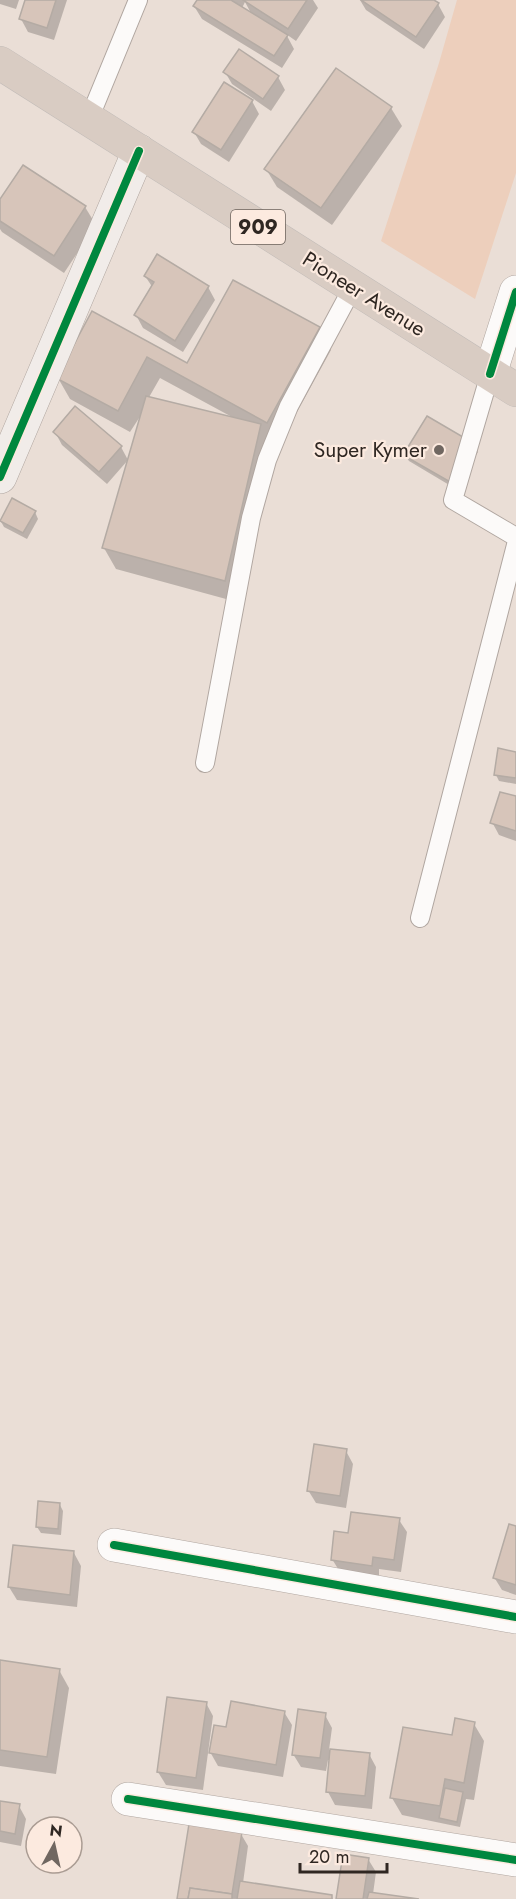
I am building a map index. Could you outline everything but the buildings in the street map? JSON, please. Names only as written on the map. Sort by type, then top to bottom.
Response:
[{"type":"highway","name":"Pioneer Avenue","points":[[0,63],[503,382]]},
{"type":"street","points":[[0,477],[139,151]]},
{"type":"street","points":[[503,382],[516,292]]},
{"type":"street","points":[[114,1545],[516,1617]]},
{"type":"street","points":[[128,1799],[516,1860]]},
{"type":"lane","points":[[89,119],[138,0]]},
{"type":"lane","points":[[205,763],[251,518],[267,460],[289,406],[353,287]]},
{"type":"lane","points":[[503,382],[453,500],[516,537]]},
{"type":"lane","points":[[420,918],[516,545]]},
{"type":"shaded area","points":[[457,0],[516,0],[516,173],[475,299],[381,241]]},
{"type":"cycle path","points":[[0,477],[139,151]]},
{"type":"cycle path","points":[[490,374],[516,292]]},
{"type":"cycle path","points":[[114,1545],[516,1617]]},
{"type":"cycle path","points":[[128,1799],[516,1860]]},
{"type":"place","name":"Super Kymer","points":[[439,450]]}]
